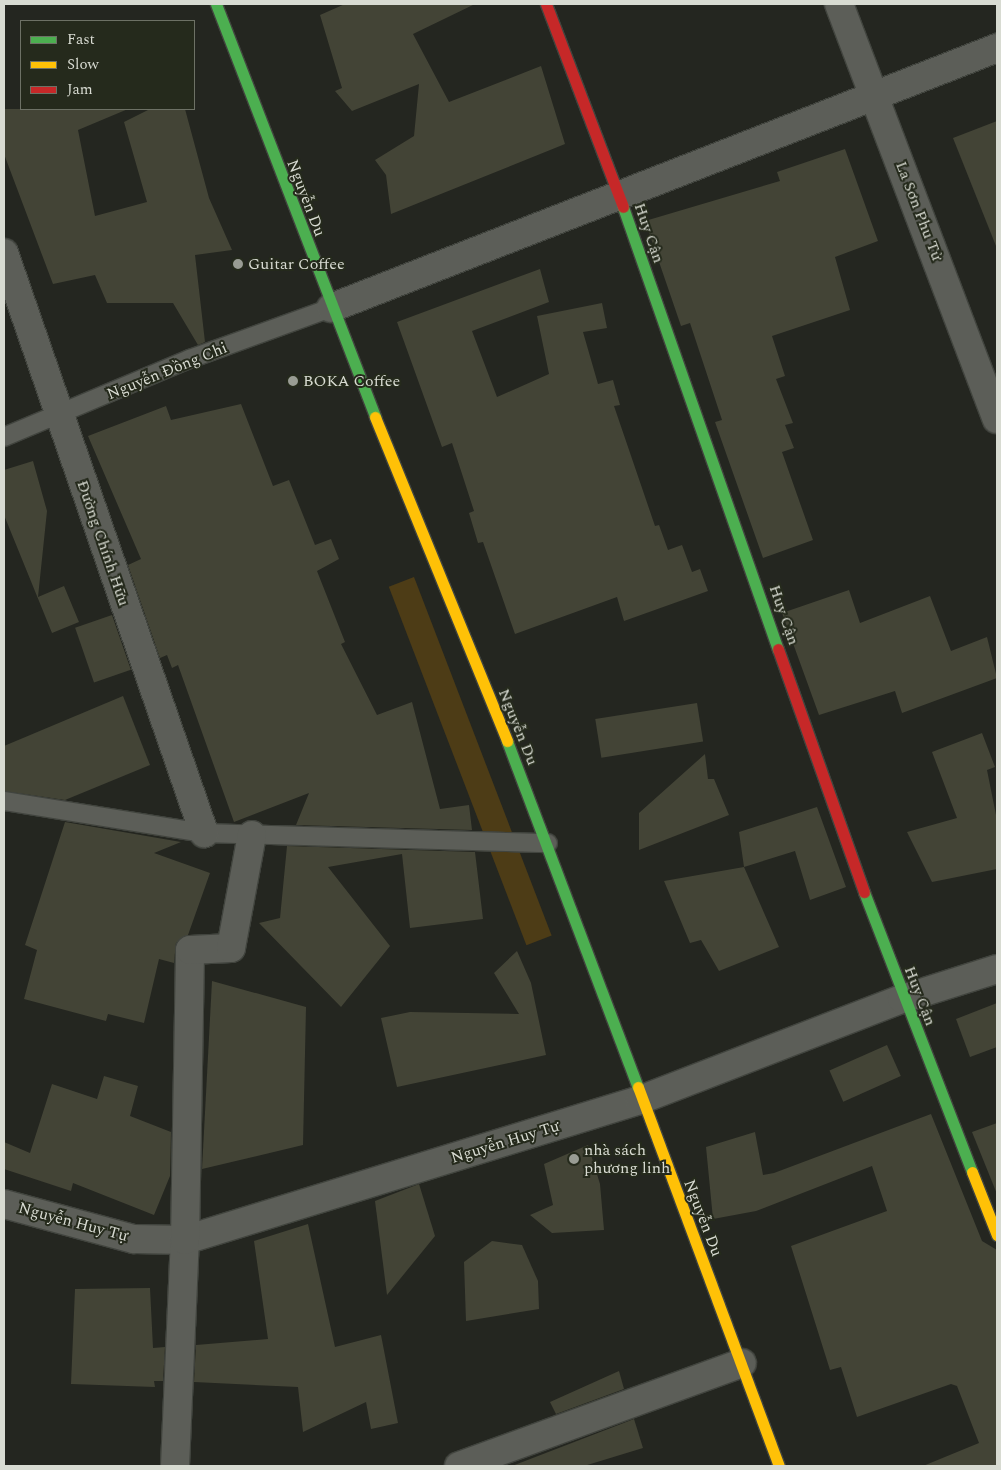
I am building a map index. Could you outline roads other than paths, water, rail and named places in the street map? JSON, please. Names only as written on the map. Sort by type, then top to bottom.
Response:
[{"type":"main road","name":"Nguyễn Du","points":[[216,4],[331,308],[548,843],[640,1100],[742,1363],[779,1466]]},
{"type":"main road","name":"Huy Cận","points":[[546,4],[619,196],[902,1000],[997,1235]]},
{"type":"street","name":"La Sơn Phu Tử","points":[[839,4],[997,419]]},
{"type":"street","points":[[331,308],[997,48]]},
{"type":"street","name":"Đường Chính Hữu","points":[[4,253],[204,833]]},
{"type":"street","points":[[175,1466],[186,1240],[190,950],[231,948],[252,835]]},
{"type":"street","name":"Nguyễn Huy Tự","points":[[4,1204],[134,1239],[186,1240],[640,1100],[902,1000],[997,969]]},
{"type":"street","points":[[459,1466],[742,1363]]},
{"type":"lane","name":"Nguyễn Đồng Chi","points":[[4,437],[59,416],[190,359],[331,308]]},
{"type":"lane","points":[[4,801],[204,833],[548,843]]},
{"type":"place","name":"Guitar Coffee","points":[[238,264]]},
{"type":"place","name":"BOKA Coffee","points":[[293,381]]},
{"type":"place","name":"nhà sách phương linh","points":[[574,1159]]}]
